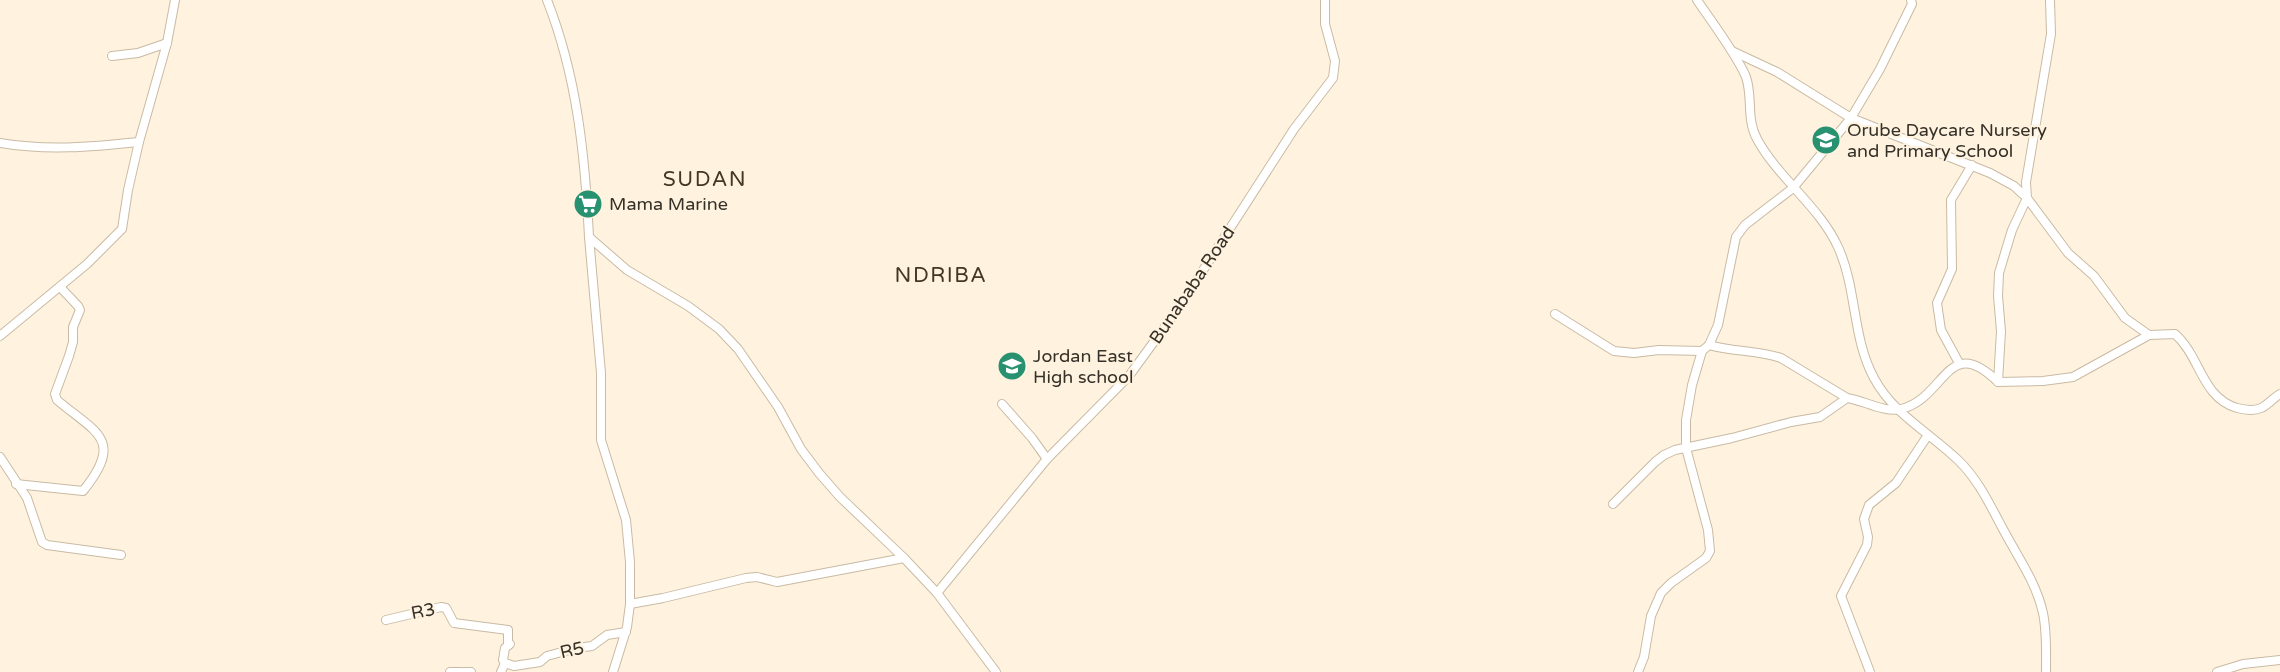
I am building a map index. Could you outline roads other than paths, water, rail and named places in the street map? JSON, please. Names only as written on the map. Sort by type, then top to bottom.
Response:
[{"type":"street","points":[[0,336],[87,264],[123,229],[128,190],[167,43],[175,0]]},
{"type":"street","points":[[547,0],[568,60],[585,156],[589,237],[601,373],[601,440],[626,520],[630,562],[630,603],[626,632],[613,672]]},
{"type":"street","name":"Bunababa Road","points":[[937,593],[1047,459],[1129,376],[1180,306],[1294,129],[1332,78],[1335,61],[1325,24],[1325,0]]},
{"type":"street","points":[[1697,0],[1746,79],[1753,131],[1793,188],[1825,224],[1839,248],[1845,265],[1866,360],[1874,379],[1899,410],[1957,459],[1984,492],[2031,579],[2043,613],[2046,672]]},
{"type":"street","points":[[1638,672],[1644,657],[1651,616],[1661,593],[1706,558],[1710,551],[1710,540],[1686,448],[1687,410],[1706,348],[1718,325],[1736,237],[1745,225],[1793,188],[1851,118],[1890,49],[1912,4],[1911,0]]},
{"type":"street","points":[[1998,382],[2001,331],[1999,273],[2012,230],[2027,198],[2026,182],[2051,34],[2050,0]]},
{"type":"street","points":[[112,56],[138,53],[167,43]]},
{"type":"street","points":[[1730,51],[1777,72],[1851,118],[1972,165],[2014,186],[2027,198],[2064,248],[2094,276],[2119,311],[2133,325],[2149,335]]},
{"type":"street","points":[[0,143],[53,149],[139,142]]},
{"type":"street","points":[[1959,363],[1941,330],[1937,303],[1952,269],[1951,200],[1972,165]]},
{"type":"street","points":[[2014,186],[2026,182]]},
{"type":"street","points":[[589,237],[627,270],[688,306],[718,329],[738,349],[778,407],[801,449],[819,473],[840,497],[937,593],[996,672]]},
{"type":"street","points":[[16,484],[83,491],[104,457],[102,438],[94,428],[57,400],[55,394],[69,356],[73,342],[73,327],[80,310],[60,287]]},
{"type":"street","points":[[1555,314],[1614,351],[1623,353],[1706,348],[1770,355],[1781,358],[1846,398],[1899,410],[1920,400],[1951,368],[1959,363],[1970,362],[1998,382],[2043,381],[2073,377],[2087,371],[2105,357],[2149,335],[2175,334],[2184,344],[2211,391],[2235,407],[2255,410],[2280,394]]},
{"type":"street","points":[[1613,504],[1664,455],[1791,422],[1820,417],[1846,398]]},
{"type":"street","points":[[1002,404],[1047,459]]},
{"type":"street","points":[[1870,672],[1841,596],[1867,546],[1868,537],[1864,519],[1869,505],[1896,483],[1928,435]]},
{"type":"street","points":[[0,457],[30,505],[42,542],[121,555]]},
{"type":"street","points":[[630,603],[663,598],[746,578],[757,577],[777,582],[904,558]]},
{"type":"street","name":"R3","points":[[386,620],[441,607],[446,608],[454,623],[508,630],[509,645],[502,660],[505,663]]},
{"type":"street","name":"R5","points":[[505,663],[514,666],[540,662],[547,656],[592,646],[606,635],[626,632]]},
{"type":"street","points":[[2217,672],[2242,664],[2280,660]]},
{"type":"street","points":[[501,672],[505,663]]},
{"type":"street","points":[[450,672],[471,672]]},
{"type":"place","name":"Orube Daycare Nursery and Primary School","points":[[1826,140]]},
{"type":"place","name":"Mama Marine","points":[[588,204]]},
{"type":"place","name":"Jordan East High school","points":[[1012,366]]},
{"type":"district","name":"SUDAN","points":[[705,179]]},
{"type":"district","name":"NDRIBA","points":[[941,275]]}]
